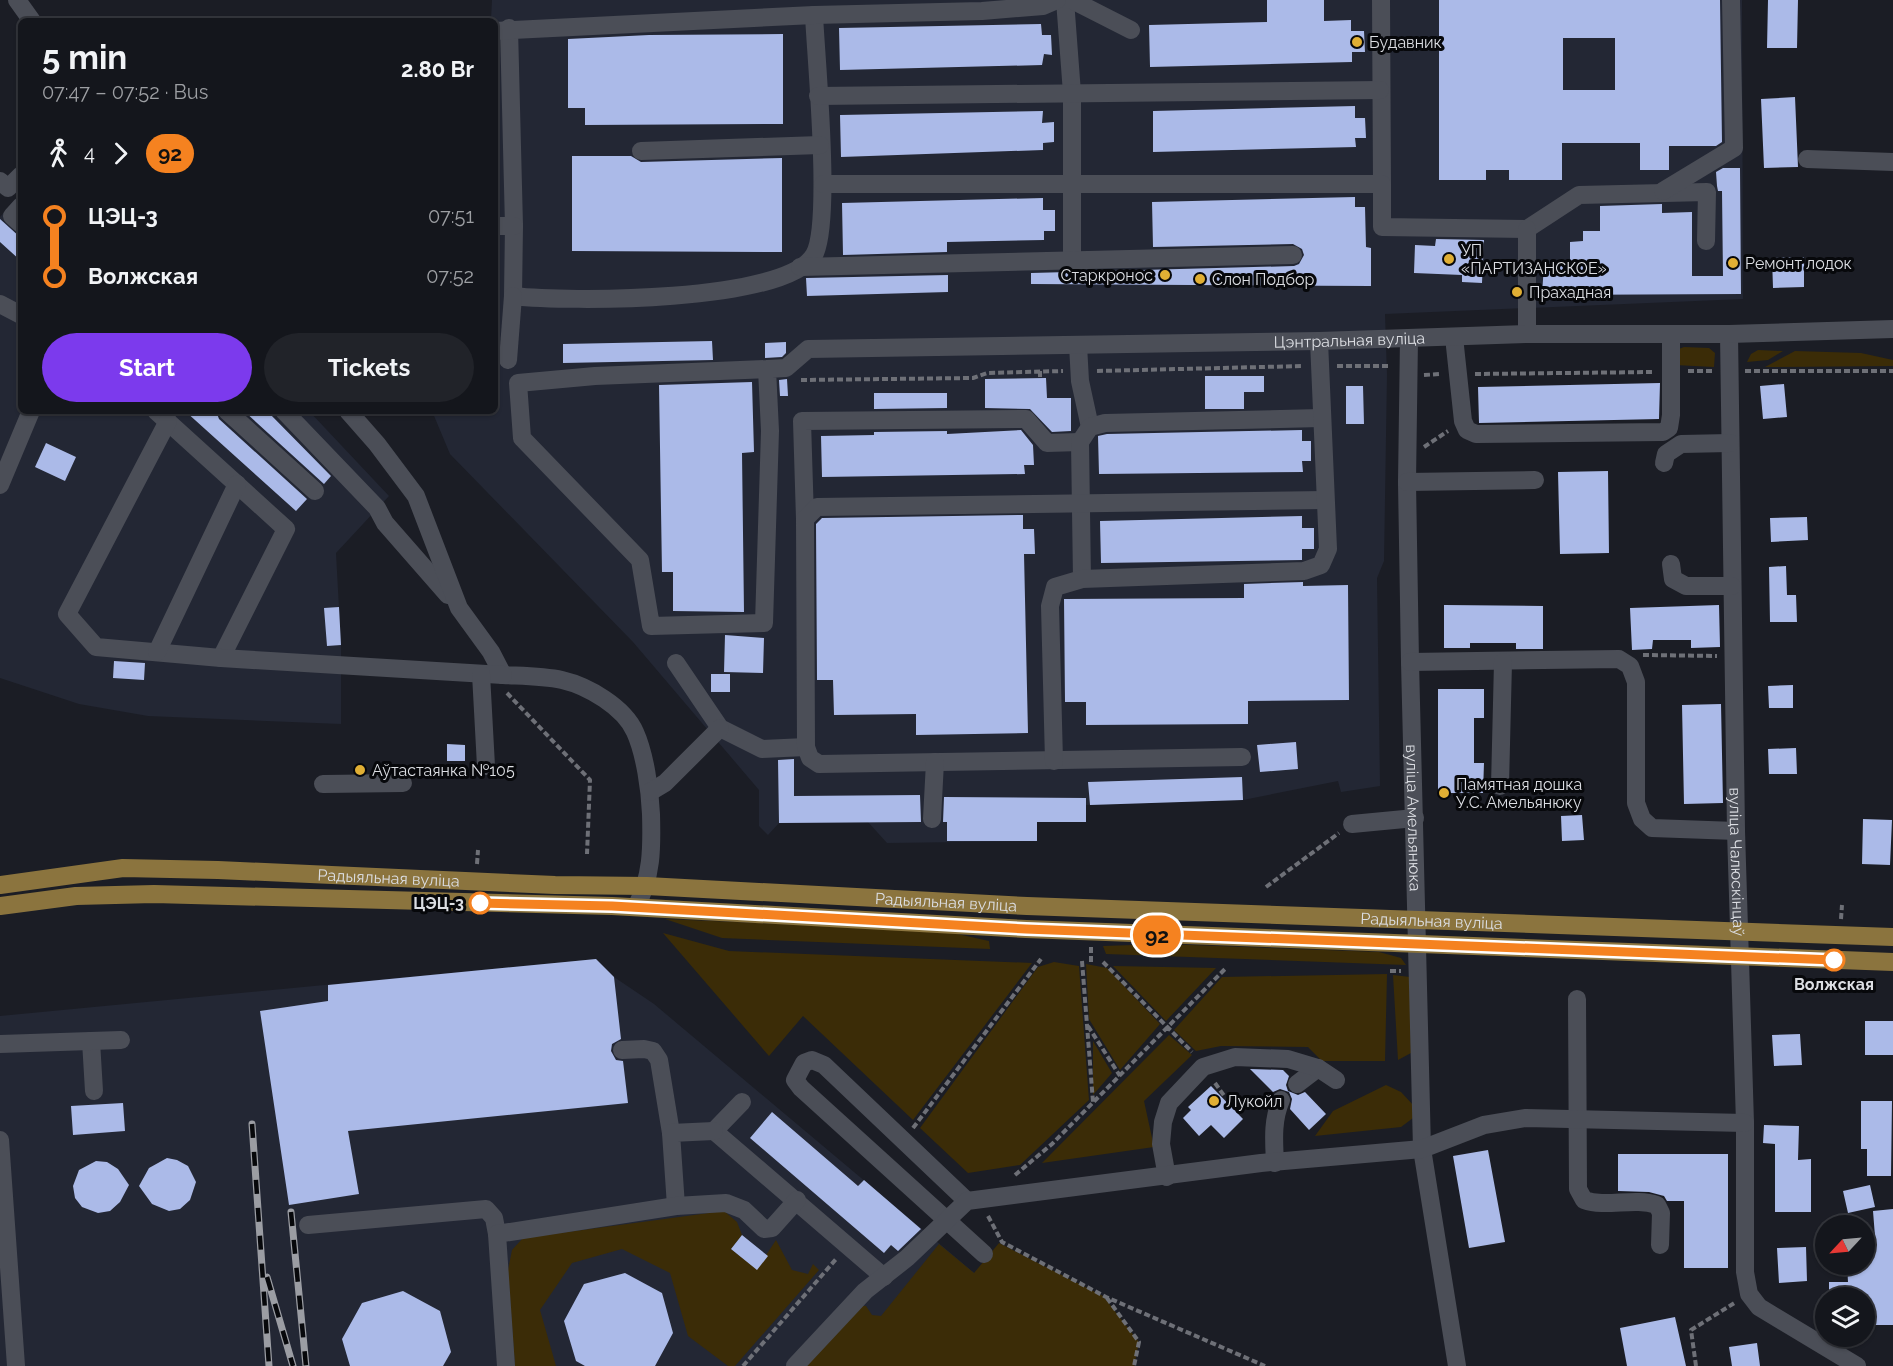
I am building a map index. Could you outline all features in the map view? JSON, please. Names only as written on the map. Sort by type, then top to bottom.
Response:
[{"type":"main road","name":"Радыяльная вуліца","points":[[0,885],[123,868],[647,886],[1027,906],[1893,937]]},
{"type":"main road","name":"Радыяльная вуліца","points":[[0,906],[76,896],[154,894],[636,907],[1026,929],[1893,963]]},
{"type":"street","points":[[17,0],[30,18]]},
{"type":"street","points":[[508,360],[513,296],[514,226],[502,29],[814,15],[982,11],[1043,6],[1057,0]]},
{"type":"street","points":[[1065,0],[1072,93],[1072,261]]},
{"type":"street","points":[[1072,0],[1131,30]]},
{"type":"street","points":[[1382,0],[1380,90],[1382,228],[1527,229],[1579,195],[1707,192],[1706,241]]},
{"type":"street","points":[[1660,193],[1734,148],[1731,0]]},
{"type":"street","points":[[513,296],[538,299],[673,297],[744,288],[800,267],[814,256],[819,240],[823,184],[814,15]]},
{"type":"street","points":[[818,96],[1380,90]]},
{"type":"street","points":[[641,151],[820,145]]},
{"type":"street","points":[[1807,159],[1893,162]]},
{"type":"street","points":[[0,181],[8,188],[18,178]]},
{"type":"street","points":[[823,184],[1072,182],[1382,184]]},
{"type":"street","points":[[18,209],[12,216],[18,221]]},
{"type":"street","points":[[498,226],[514,226]]},
{"type":"street","points":[[1527,229],[1527,334]]},
{"type":"street","points":[[800,267],[1293,255]]},
{"type":"street","points":[[0,304],[18,313]]},
{"type":"street","name":"Цэнтральная вуліца","points":[[767,369],[786,368],[808,349],[1319,341],[1527,334],[1729,334],[1893,329]]},
{"type":"street","points":[[1454,337],[1463,421],[1467,430],[1476,434],[1663,432],[1669,429],[1671,415],[1671,334]]},
{"type":"street","name":"вуліца Чалюскінцаў","points":[[1729,334],[1738,931],[1745,1123],[1745,1272],[1749,1294]]},
{"type":"street","name":"вуліца Амельянюка","points":[[1409,338],[1407,482],[1422,1149],[1456,1366]]},
{"type":"street","points":[[1054,761],[1050,606],[1055,587],[1082,579],[1304,571],[1322,565],[1328,549],[1319,341]]},
{"type":"street","points":[[1078,345],[1085,435],[1080,504],[1082,579]]},
{"type":"street","points":[[767,369],[770,431],[764,622],[651,626],[640,560],[522,438],[518,383],[595,376],[767,369]]},
{"type":"street","points":[[0,485],[30,414]]},
{"type":"street","points":[[230,414],[315,491]]},
{"type":"street","points":[[287,414],[377,508],[385,523],[459,608],[491,652],[502,675]]},
{"type":"street","points":[[351,414],[416,496],[459,608]]},
{"type":"street","points":[[221,658],[286,529],[162,416],[67,614],[96,647],[482,682],[502,675],[563,680],[585,689],[618,709],[635,732],[650,792],[652,840],[647,886],[636,907]]},
{"type":"street","points":[[1242,757],[819,764],[810,758],[806,747],[802,421],[1026,419],[1047,443],[1085,435],[1105,423],[1321,418]]},
{"type":"street","points":[[1664,463],[1666,454],[1681,444],[1730,443]]},
{"type":"street","points":[[1407,482],[1535,480]]},
{"type":"street","points":[[157,652],[237,484]]},
{"type":"street","points":[[805,519],[817,507],[1325,500]]},
{"type":"street","points":[[1671,564],[1673,579],[1686,586],[1732,586]]},
{"type":"street","points":[[1410,662],[1619,659],[1630,666],[1636,682],[1636,803],[1642,819],[1652,828],[1736,831]]},
{"type":"street","points":[[1500,786],[1503,662]]},
{"type":"street","points":[[676,663],[720,728],[762,749],[806,747]]},
{"type":"street","points":[[482,682],[486,766]]},
{"type":"street","points":[[650,792],[665,783],[720,728]]},
{"type":"street","points":[[933,819],[934,762]]},
{"type":"street","points":[[323,784],[403,783]]},
{"type":"street","points":[[1352,824],[1415,818]]},
{"type":"street","points":[[1577,999],[1578,1189],[1584,1200],[1594,1204],[1647,1201],[1657,1205],[1661,1213],[1660,1245]]},
{"type":"street","points":[[0,1044],[121,1040]]},
{"type":"street","points":[[91,1041],[94,1091]]},
{"type":"street","points":[[622,1050],[644,1048],[653,1051],[659,1060],[671,1133],[676,1206]]},
{"type":"street","points":[[1167,1177],[1161,1144],[1163,1122],[1169,1103],[1203,1066],[1235,1057],[1288,1059],[1318,1068],[1335,1080]]},
{"type":"street","points":[[973,1201],[824,1065],[812,1060],[804,1063],[795,1080],[801,1088],[984,1254]]},
{"type":"street","points":[[1297,1084],[1318,1068]]},
{"type":"street","points":[[1275,1163],[1275,1113],[1281,1100]]},
{"type":"street","points":[[714,1131],[742,1102]]},
{"type":"street","points":[[795,1366],[865,1291],[907,1258],[945,1219],[973,1201],[1275,1163],[1422,1149],[1485,1125],[1535,1118],[1578,1121],[1745,1123]]},
{"type":"street","points":[[671,1133],[714,1131],[884,1277]]},
{"type":"street","points":[[0,1140],[16,1366]]},
{"type":"street","points":[[497,1234],[676,1206],[733,1204],[744,1210],[764,1229],[772,1228],[797,1200]]},
{"type":"street","points":[[308,1226],[486,1209],[494,1218],[497,1234],[506,1366]]},
{"type":"street","points":[[1749,1294],[1759,1307],[1857,1366]]},
{"type":"path","points":[[1040,371],[1040,378]]},
{"type":"path","points":[[1408,375],[1893,371]]},
{"type":"path","points":[[482,682],[505,690],[590,780],[587,854]]},
{"type":"path","points":[[1266,887],[1352,824]]},
{"type":"path","points":[[907,1136],[1041,959]]},
{"type":"path","points":[[1082,961],[1093,1103]]},
{"type":"path","points":[[1103,962],[1203,1066],[1225,1096]]},
{"type":"path","points":[[1006,1176],[1018,1174],[1093,1103],[1226,968]]},
{"type":"path","points":[[1087,1024],[1120,1076]]},
{"type":"path","points":[[973,1201],[1002,1242],[1106,1297],[1265,1366]]},
{"type":"path","points":[[743,1366],[849,1245]]},
{"type":"path","points":[[1695,1366],[1691,1330],[1749,1294]]},
{"type":"path","points":[[1106,1297],[1139,1342],[1134,1366]]},
{"type":"shaded area","points":[[492,0],[1742,0],[1743,299],[1385,314],[1387,375],[1384,561],[1377,578],[1380,786],[1341,792],[1338,781],[1243,800],[1086,805],[1086,822],[1037,822],[1037,841],[887,843],[868,822],[779,823],[768,835],[759,826],[759,790],[633,642],[450,454],[433,414],[498,414],[498,18],[491,18]]},
{"type":"shaded area","points":[[18,197],[18,414],[312,414],[389,496],[336,553],[341,645],[341,724],[148,716],[79,704],[0,678],[0,217]]},
{"type":"shaded area","points":[[1684,347],[1709,348],[1715,353],[1714,367],[1675,365],[1676,350]]},
{"type":"shaded area","points":[[1758,350],[1783,351],[1768,360],[1747,362],[1751,354]]},
{"type":"shaded area","points":[[1795,351],[1861,353],[1893,360],[1893,366],[1765,367]]},
{"type":"shaded area","points":[[665,919],[944,931],[989,941],[990,949],[722,938]]},
{"type":"shaded area","points":[[663,933],[729,951],[1032,963],[913,1120],[803,1016],[769,1056]]},
{"type":"shaded area","points":[[1164,944],[1379,952],[1401,958],[1406,965],[1106,954],[1103,946]]},
{"type":"shaded area","points":[[596,959],[614,977],[654,1004],[1023,1314],[1090,1366],[0,1366],[0,1016]]},
{"type":"shaded area","points":[[1054,962],[1079,966],[1089,1100],[1020,1165],[968,1173],[920,1128],[1038,967]]},
{"type":"shaded area","points":[[1086,964],[1107,968],[1160,1024],[1120,1070],[1089,1019]]},
{"type":"shaded area","points":[[1113,966],[1216,968],[1166,1021]]},
{"type":"shaded area","points":[[1387,974],[1385,1061],[1322,1061],[1308,1047],[1221,1046],[1196,1051],[1174,1030],[1222,977]]},
{"type":"shaded area","points":[[1393,975],[1410,977],[1411,1053],[1398,1060]]},
{"type":"shaded area","points":[[1169,1035],[1192,1055],[1144,1101],[1154,1147],[1042,1163]]},
{"type":"shaded area","points":[[1093,1041],[1112,1073],[1093,1095]]},
{"type":"shaded area","points":[[1386,1085],[1401,1092],[1414,1106],[1413,1118],[1401,1127],[1315,1136],[1333,1111]]},
{"type":"shaded area","points":[[724,1211],[737,1222],[742,1235],[731,1249],[757,1269],[776,1240],[792,1270],[808,1274],[813,1264],[819,1270],[735,1366],[728,1366],[688,1336],[670,1273],[622,1249],[572,1263],[540,1310],[556,1366],[515,1366],[508,1270],[512,1250],[523,1238]]},
{"type":"shaded area","points":[[999,1243],[1103,1296],[1139,1342],[1134,1366],[805,1366],[858,1306],[866,1306],[872,1315],[881,1316],[939,1244],[974,1273]]},
{"type":"building","points":[[1267,0],[1324,0],[1324,21],[1351,20],[1351,31],[1364,31],[1365,52],[1352,52],[1352,62],[1150,67],[1149,25],[1267,22]]},
{"type":"building","points":[[1439,0],[1720,0],[1722,142],[1716,146],[1669,146],[1669,170],[1640,170],[1640,143],[1562,143],[1562,180],[1509,180],[1509,170],[1486,170],[1486,180],[1439,180]],"holes":[[[1563,38],[1615,38],[1615,90],[1563,90]]]},
{"type":"building","points":[[1768,0],[1798,0],[1797,48],[1767,48]]},
{"type":"building","points":[[1041,24],[1042,35],[1051,35],[1052,55],[1044,54],[1042,65],[840,70],[839,28]]},
{"type":"building","points":[[783,34],[783,124],[585,125],[585,108],[568,108],[568,39],[649,35]]},
{"type":"building","points":[[1795,97],[1798,167],[1764,168],[1761,99]]},
{"type":"building","points":[[1355,106],[1355,118],[1365,118],[1366,138],[1355,138],[1356,147],[1153,152],[1153,111]]},
{"type":"building","points":[[1043,111],[1042,123],[1054,122],[1054,142],[1043,143],[1043,150],[841,157],[840,115]]},
{"type":"building","points":[[572,156],[631,156],[641,162],[782,158],[782,252],[572,251]]},
{"type":"building","points":[[1723,168],[1740,168],[1741,294],[1542,295],[1544,264],[1570,265],[1570,242],[1583,241],[1583,231],[1600,231],[1600,206],[1662,204],[1662,213],[1692,212],[1692,276],[1723,276],[1722,191],[1718,191],[1716,172]]},
{"type":"building","points":[[1355,197],[1355,207],[1365,207],[1366,247],[1371,248],[1371,286],[1031,284],[1031,273],[1294,266],[1299,264],[1304,255],[1302,249],[1293,244],[1153,247],[1152,202]]},
{"type":"building","points":[[1043,198],[1043,210],[1055,210],[1055,231],[1044,231],[1044,240],[947,242],[947,252],[843,255],[842,203]]},
{"type":"building","points":[[0,219],[18,235],[18,258],[0,242]]},
{"type":"building","name":"УП «ПАРТИЗАНСКОЕ»","points":[[1436,239],[1484,240],[1482,283],[1462,282],[1462,275],[1414,273],[1415,245],[1435,246]]},
{"type":"building","points":[[1804,257],[1804,287],[1773,288],[1772,258]]},
{"type":"building","points":[[948,275],[948,292],[807,296],[806,278]]},
{"type":"building","points":[[712,341],[713,360],[563,363],[563,344]]},
{"type":"building","points":[[786,342],[786,353],[782,357],[765,358],[765,343]]},
{"type":"building","points":[[1205,376],[1264,376],[1264,392],[1244,392],[1244,409],[1205,409]]},
{"type":"building","points":[[1046,378],[1047,398],[1071,398],[1071,431],[1052,432],[1030,409],[985,408],[985,379]]},
{"type":"building","points":[[787,379],[788,396],[780,396],[779,380]]},
{"type":"building","points":[[752,382],[754,452],[742,453],[744,612],[673,611],[673,572],[662,572],[659,385]]},
{"type":"building","points":[[1660,383],[1659,419],[1479,423],[1478,387]]},
{"type":"building","points":[[1784,384],[1787,417],[1763,419],[1760,386]]},
{"type":"building","points":[[1346,386],[1363,386],[1364,424],[1346,424]]},
{"type":"building","points":[[874,393],[947,393],[947,408],[874,409]]},
{"type":"building","points":[[188,414],[217,414],[219,419],[307,499],[296,511]]},
{"type":"building","points":[[247,414],[270,414],[331,476],[324,484]]},
{"type":"building","points":[[1021,430],[1033,445],[1034,465],[1024,465],[1025,474],[822,477],[821,436],[874,435],[874,432],[947,431],[947,434]]},
{"type":"building","points":[[1302,430],[1302,441],[1311,441],[1311,461],[1302,461],[1303,472],[1099,474],[1098,436],[1107,434]]},
{"type":"building","points":[[46,443],[76,457],[65,481],[35,467]]},
{"type":"building","points":[[1608,471],[1609,553],[1560,554],[1558,472]]},
{"type":"building","points":[[1023,515],[1023,529],[1034,529],[1035,554],[1024,554],[1028,733],[916,735],[916,714],[834,715],[833,680],[817,680],[816,524],[822,518]]},
{"type":"building","points":[[1302,516],[1302,528],[1314,528],[1314,549],[1302,549],[1302,560],[1101,563],[1100,521]]},
{"type":"building","points":[[1807,517],[1808,540],[1771,542],[1770,518]]},
{"type":"building","points":[[1786,566],[1787,595],[1796,595],[1797,622],[1770,622],[1769,567]]},
{"type":"building","points":[[1303,582],[1303,586],[1348,585],[1349,700],[1248,701],[1248,724],[1086,725],[1086,702],[1065,702],[1064,599],[1244,598],[1244,584]]},
{"type":"building","points":[[1444,605],[1543,606],[1543,649],[1516,649],[1516,643],[1470,643],[1470,648],[1444,648]]},
{"type":"building","points":[[1719,605],[1720,647],[1691,648],[1691,640],[1653,640],[1652,649],[1632,650],[1630,608]]},
{"type":"building","points":[[339,607],[341,645],[327,646],[324,608]]},
{"type":"building","points":[[725,635],[764,638],[763,673],[724,672]]},
{"type":"building","points":[[114,661],[145,663],[144,680],[113,678]]},
{"type":"building","points":[[711,674],[730,674],[730,692],[711,692]]},
{"type":"building","points":[[1793,685],[1793,708],[1769,708],[1768,686]]},
{"type":"building","points":[[1438,689],[1484,689],[1484,718],[1474,718],[1474,763],[1484,763],[1483,793],[1438,793]]},
{"type":"building","points":[[1721,704],[1723,803],[1684,804],[1682,705]]},
{"type":"building","points":[[1296,742],[1298,769],[1260,772],[1257,745]]},
{"type":"building","points":[[447,744],[465,745],[465,761],[447,761]]},
{"type":"building","points":[[1796,748],[1797,774],[1769,774],[1768,749]]},
{"type":"building","points":[[794,759],[794,796],[920,795],[921,822],[779,823],[778,760]]},
{"type":"building","points":[[1242,777],[1243,800],[1090,805],[1088,782]]},
{"type":"building","points":[[944,797],[1086,798],[1086,822],[1037,822],[1037,841],[947,841],[947,822],[943,822]]},
{"type":"building","points":[[1582,815],[1584,840],[1562,841],[1561,816]]},
{"type":"building","points":[[1863,819],[1892,820],[1890,865],[1862,864]]},
{"type":"building","points":[[596,959],[614,977],[621,1039],[612,1044],[611,1051],[616,1060],[623,1061],[628,1103],[348,1131],[359,1194],[289,1205],[260,1011],[328,1001],[328,985]]},
{"type":"building","points":[[1865,1021],[1893,1021],[1893,1055],[1865,1055]]},
{"type":"building","points":[[1800,1034],[1802,1065],[1774,1066],[1772,1035]]},
{"type":"building","points":[[1250,1069],[1283,1070],[1289,1076],[1286,1085],[1288,1091],[1298,1095],[1305,1092],[1326,1114],[1309,1130],[1290,1109],[1292,1099],[1289,1092],[1280,1089],[1273,1092]]},
{"type":"building","points":[[1211,1086],[1243,1119],[1224,1138],[1211,1125],[1199,1136],[1183,1118],[1191,1110],[1188,1107]]},
{"type":"building","points":[[1861,1101],[1892,1101],[1891,1176],[1867,1176],[1867,1149],[1861,1149]]},
{"type":"building","points":[[123,1103],[125,1131],[73,1135],[71,1106]]},
{"type":"building","points":[[772,1112],[858,1186],[864,1180],[921,1229],[898,1251],[891,1245],[884,1253],[750,1138]]},
{"type":"building","points":[[1764,1125],[1799,1126],[1798,1160],[1811,1159],[1811,1212],[1775,1212],[1775,1144],[1763,1143]]},
{"type":"building","points":[[1488,1150],[1505,1242],[1469,1248],[1453,1156]]},
{"type":"building","points":[[1618,1154],[1728,1154],[1728,1268],[1684,1268],[1684,1201],[1667,1201],[1664,1196],[1649,1192],[1618,1191]]},
{"type":"building","points":[[167,1158],[188,1166],[196,1182],[190,1200],[180,1209],[169,1211],[152,1204],[139,1186],[149,1168]]},
{"type":"building","points":[[96,1161],[107,1162],[118,1169],[129,1185],[120,1202],[110,1211],[98,1213],[82,1207],[75,1198],[73,1186],[79,1170]]},
{"type":"building","points":[[1870,1185],[1875,1207],[1848,1213],[1843,1191]]},
{"type":"building","points":[[1893,1209],[1893,1325],[1875,1325],[1875,1287],[1829,1287],[1829,1282],[1848,1282],[1848,1275],[1875,1275],[1875,1215],[1873,1211]]},
{"type":"building","points":[[742,1235],[768,1256],[757,1270],[731,1249]]},
{"type":"building","points":[[1806,1247],[1807,1281],[1779,1283],[1777,1248]]},
{"type":"building","points":[[625,1273],[662,1293],[673,1333],[655,1366],[585,1366],[576,1361],[564,1321],[584,1284]]},
{"type":"building","points":[[403,1291],[440,1311],[451,1352],[443,1366],[350,1366],[342,1339],[362,1303]]},
{"type":"building","points":[[1675,1317],[1686,1366],[1627,1366],[1620,1328]]},
{"type":"building","points":[[1757,1343],[1760,1366],[1732,1366],[1729,1347]]},
{"type":"railway","points":[[252,1124],[269,1366]]},
{"type":"railway","points":[[291,1212],[306,1366]]},
{"type":"railway","points":[[267,1277],[293,1366]]},
{"type":"bus line","name":"92","points":[[480,903],[612,906],[1026,929],[1834,960]]},
{"type":"place","name":"Будавник","points":[[1357,42]]},
{"type":"place","name":"УП «ПАРТИЗАНСКОЕ»","points":[[1449,259]]},
{"type":"place","name":"Ремонт лодок","points":[[1733,263]]},
{"type":"place","name":"Старкронос","points":[[1165,275]]},
{"type":"place","name":"Слон Подбор","points":[[1200,279]]},
{"type":"place","name":"Прахадная","points":[[1517,292]]},
{"type":"place","name":"Аўтастаянка №105","points":[[360,770]]},
{"type":"place","name":"Памятная дошка У.С. Амельянюку","points":[[1444,793]]},
{"type":"place","name":"ЦЭЦ-3","points":[[480,903]]},
{"type":"place","name":"Волжская","points":[[1834,960]]},
{"type":"place","name":"Лукойл","points":[[1214,1101]]}]
